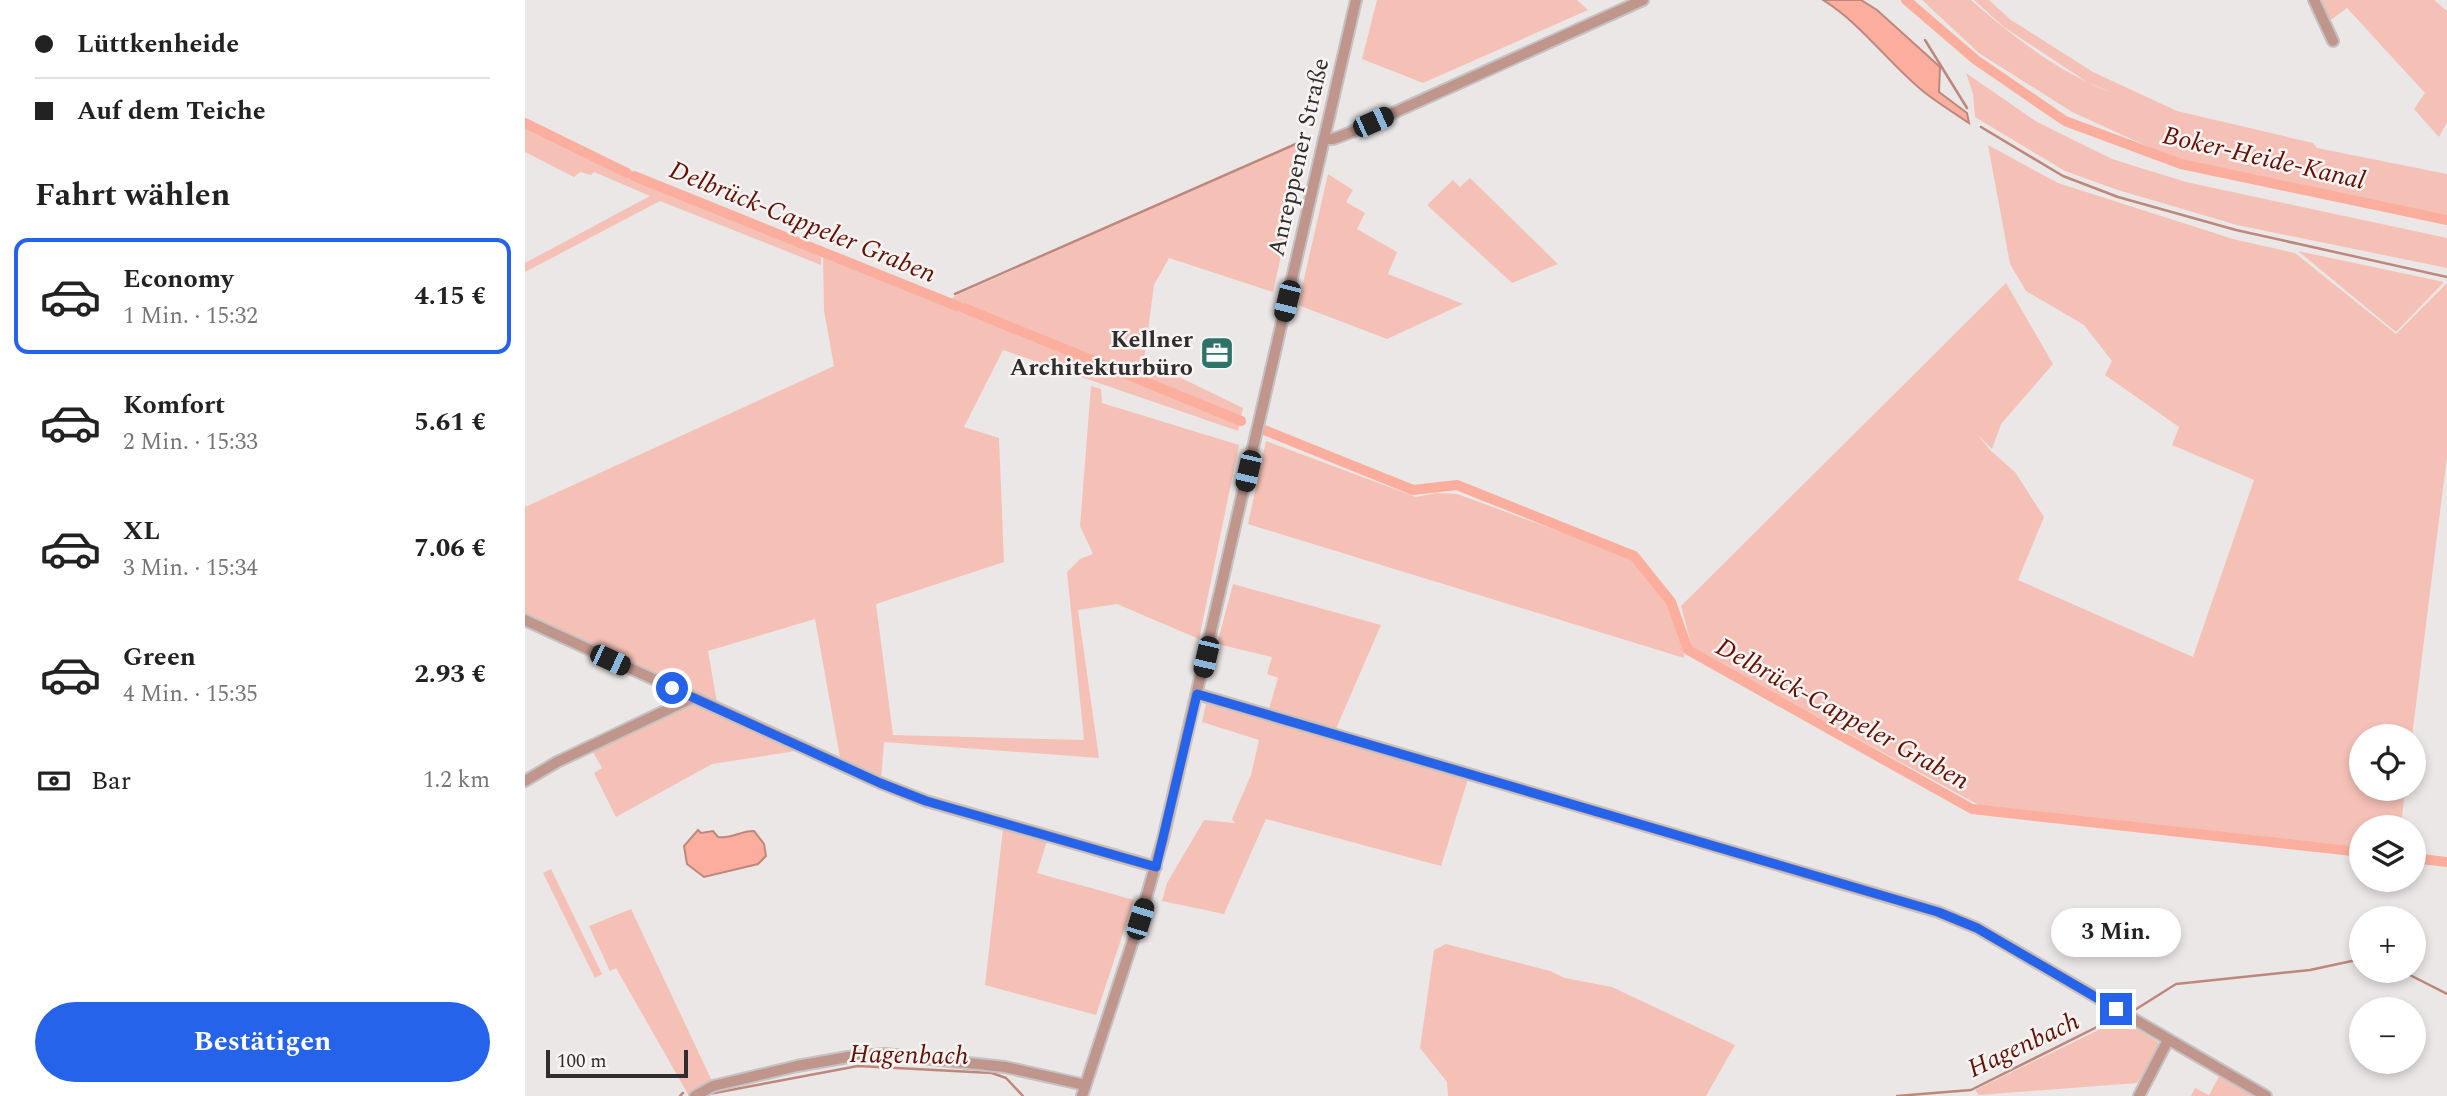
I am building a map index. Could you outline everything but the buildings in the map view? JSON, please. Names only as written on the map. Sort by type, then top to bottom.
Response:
[{"type":"street","name":"Anreppener Straße","points":[[1083,1091],[1156,867],[1356,0]]},
{"type":"street","points":[[1324,139],[1333,139],[1349,133],[1643,0]]},
{"type":"street","points":[[2314,0],[2333,41]]},
{"type":"street","points":[[525,620],[880,783],[926,801],[1156,867]]},
{"type":"street","points":[[1197,694],[1938,912],[1977,928],[2266,1096]]},
{"type":"street","points":[[525,781],[557,762],[692,698]]},
{"type":"street","points":[[2139,1096],[2168,1040]]},
{"type":"street","points":[[695,1096],[713,1086],[797,1066],[885,1054],[1005,1067],[1083,1091]]},
{"type":"shaded area","points":[[1377,0],[1577,0],[1588,10],[1423,83],[1362,59]]},
{"type":"shaded area","points":[[1823,0],[1861,0],[1877,10],[1940,67],[1939,92],[1967,113],[1969,123],[1924,92],[1851,21]]},
{"type":"shaded area","points":[[1922,0],[1971,0],[2004,27],[1974,0],[1989,0],[2011,20],[2093,72],[2177,111],[2313,143],[2317,148],[2447,174],[2447,217],[2182,162],[2072,112],[1979,53]],"holes":[[[2004,27],[2085,81],[2056,65]]]},
{"type":"shaded area","points":[[2318,0],[2434,0],[2447,11],[2447,122],[2439,137],[2414,109],[2425,93],[2347,8],[2328,22]]},
{"type":"shaded area","points":[[1966,73],[2037,122],[2112,159],[2186,182],[2447,238],[2447,268],[2237,225],[2118,190],[2065,171],[1975,117],[1973,94]]},
{"type":"shaded area","points":[[525,128],[661,190],[821,255],[821,265],[660,201],[525,272],[525,263],[650,196],[594,172],[591,175],[580,172],[574,177],[525,152]]},
{"type":"shaded area","points":[[1307,139],[1273,292],[1169,258],[1154,285],[1144,360],[1243,408],[1238,431],[1003,350],[964,427],[999,438],[1004,562],[876,604],[893,735],[1084,740],[1067,572],[1080,559],[1093,554],[1080,526],[1091,386],[1101,389],[1102,403],[1239,445],[1199,639],[1117,604],[1078,610],[1099,758],[884,742],[881,781],[841,763],[815,619],[708,651],[719,714],[802,750],[712,764],[616,817],[594,773],[602,768],[593,752],[695,701],[700,694],[525,615],[525,507],[834,366],[824,311],[823,255],[946,304],[955,296]]},
{"type":"shaded area","points":[[1988,145],[2058,183],[2233,239],[2295,253],[2396,334],[2447,283],[2447,456],[2414,724],[2349,724],[2349,801],[2404,801],[2402,815],[2349,815],[2349,846],[1986,809],[1692,648],[1681,606],[2006,283],[2053,364],[2001,424],[1992,449],[1977,434],[1991,451],[2015,472],[2044,517],[2018,580],[2193,657],[2254,480],[2172,445],[2179,427],[2105,375],[2112,361],[2084,325],[2026,291],[2010,264]]},
{"type":"shaded area","points":[[1328,174],[1353,190],[1346,202],[1365,213],[1357,229],[1397,252],[1388,274],[1463,304],[1387,339],[1298,305]]},
{"type":"shaded area","points":[[1470,178],[1558,264],[1512,283],[1428,206],[1453,180],[1460,187]]},
{"type":"shaded area","points":[[2298,251],[2444,282],[2396,332]]},
{"type":"shaded area","points":[[1266,441],[1416,497],[1436,493],[1457,494],[1630,557],[1655,584],[1670,606],[1683,644],[1684,658],[1248,524]]},
{"type":"shaded area","points":[[1233,584],[1381,625],[1335,731],[1268,712],[1278,678],[1267,674],[1272,657],[1217,644]]},
{"type":"shaded area","points":[[1206,704],[1468,779],[1441,866],[1266,819],[1224,914],[1162,901],[1167,883],[1204,820],[1235,823],[1232,819],[1251,775],[1259,740],[1202,722]]},
{"type":"shaded area","points":[[1003,829],[1047,841],[1037,873],[1134,900],[1096,1015],[985,985]]},
{"type":"shaded area","points":[[698,830],[701,833],[713,831],[718,837],[754,831],[764,844],[766,856],[758,864],[704,877],[687,864],[684,846]]},
{"type":"shaded area","points":[[551,869],[602,974],[595,978],[543,873]]},
{"type":"shaded area","points":[[631,909],[712,1081],[689,1096],[616,968],[610,971],[589,926]]},
{"type":"shaded area","points":[[1446,944],[1550,971],[1565,978],[1612,987],[1735,1045],[1706,1096],[1448,1096],[1447,1082],[1420,1048],[1434,950]]},
{"type":"shaded area","points":[[2121,1019],[2158,1042],[2158,1050],[2137,1083],[1979,1095],[1975,1090]]},
{"type":"shaded area","points":[[2221,1073],[2256,1096],[2191,1096],[2195,1088],[2209,1095]]},
{"type":"waterway","name":"Boker-Heide-Kanal","points":[[1906,0],[1976,60],[2065,121],[2181,164],[2447,220]]},
{"type":"waterway","points":[[1925,40],[1967,108]]},
{"type":"waterway","name":"Delbrück-Cappeler Graben","points":[[525,123],[627,173]]},
{"type":"waterway","points":[[1981,127],[2063,176],[2118,197],[2236,230],[2447,277]]},
{"type":"waterway","points":[[955,294],[1307,139]]},
{"type":"waterway","name":"Delbrück-Cappeler Graben","points":[[634,176],[957,306]]},
{"type":"waterway","name":"Delbrück-Cappeler Graben","points":[[964,308],[1241,421]]},
{"type":"waterway","name":"Delbrück-Cappeler Graben","points":[[1259,428],[1413,490],[1457,485],[1634,556],[1671,602],[1688,650],[1972,809],[2349,851]]},
{"type":"waterway","name":"Delbrück-Cappeler Graben","points":[[2426,860],[2447,862]]},
{"type":"waterway","name":"Hagenbach","points":[[2130,1013],[2176,984],[2310,970],[2349,962]]},
{"type":"waterway","name":"Hagenbach","points":[[2425,983],[2447,994]]},
{"type":"waterway","name":"Hagenbach","points":[[1897,1096],[1971,1090],[2121,1015]]},
{"type":"waterway","name":"Hagenbach","points":[[709,1094],[858,1066],[992,1073],[1006,1078],[1023,1096]]},
{"type":"waterway","name":"Hagenbach","points":[[680,1096],[683,1093]]},
{"type":"place","name":"Kellner Architekturbüro","points":[[1217,353]]},
{"type":"route","points":[[672,688],[880,783],[926,801],[1156,867],[1197,694],[1938,912],[1977,928],[2116,1009]]}]
